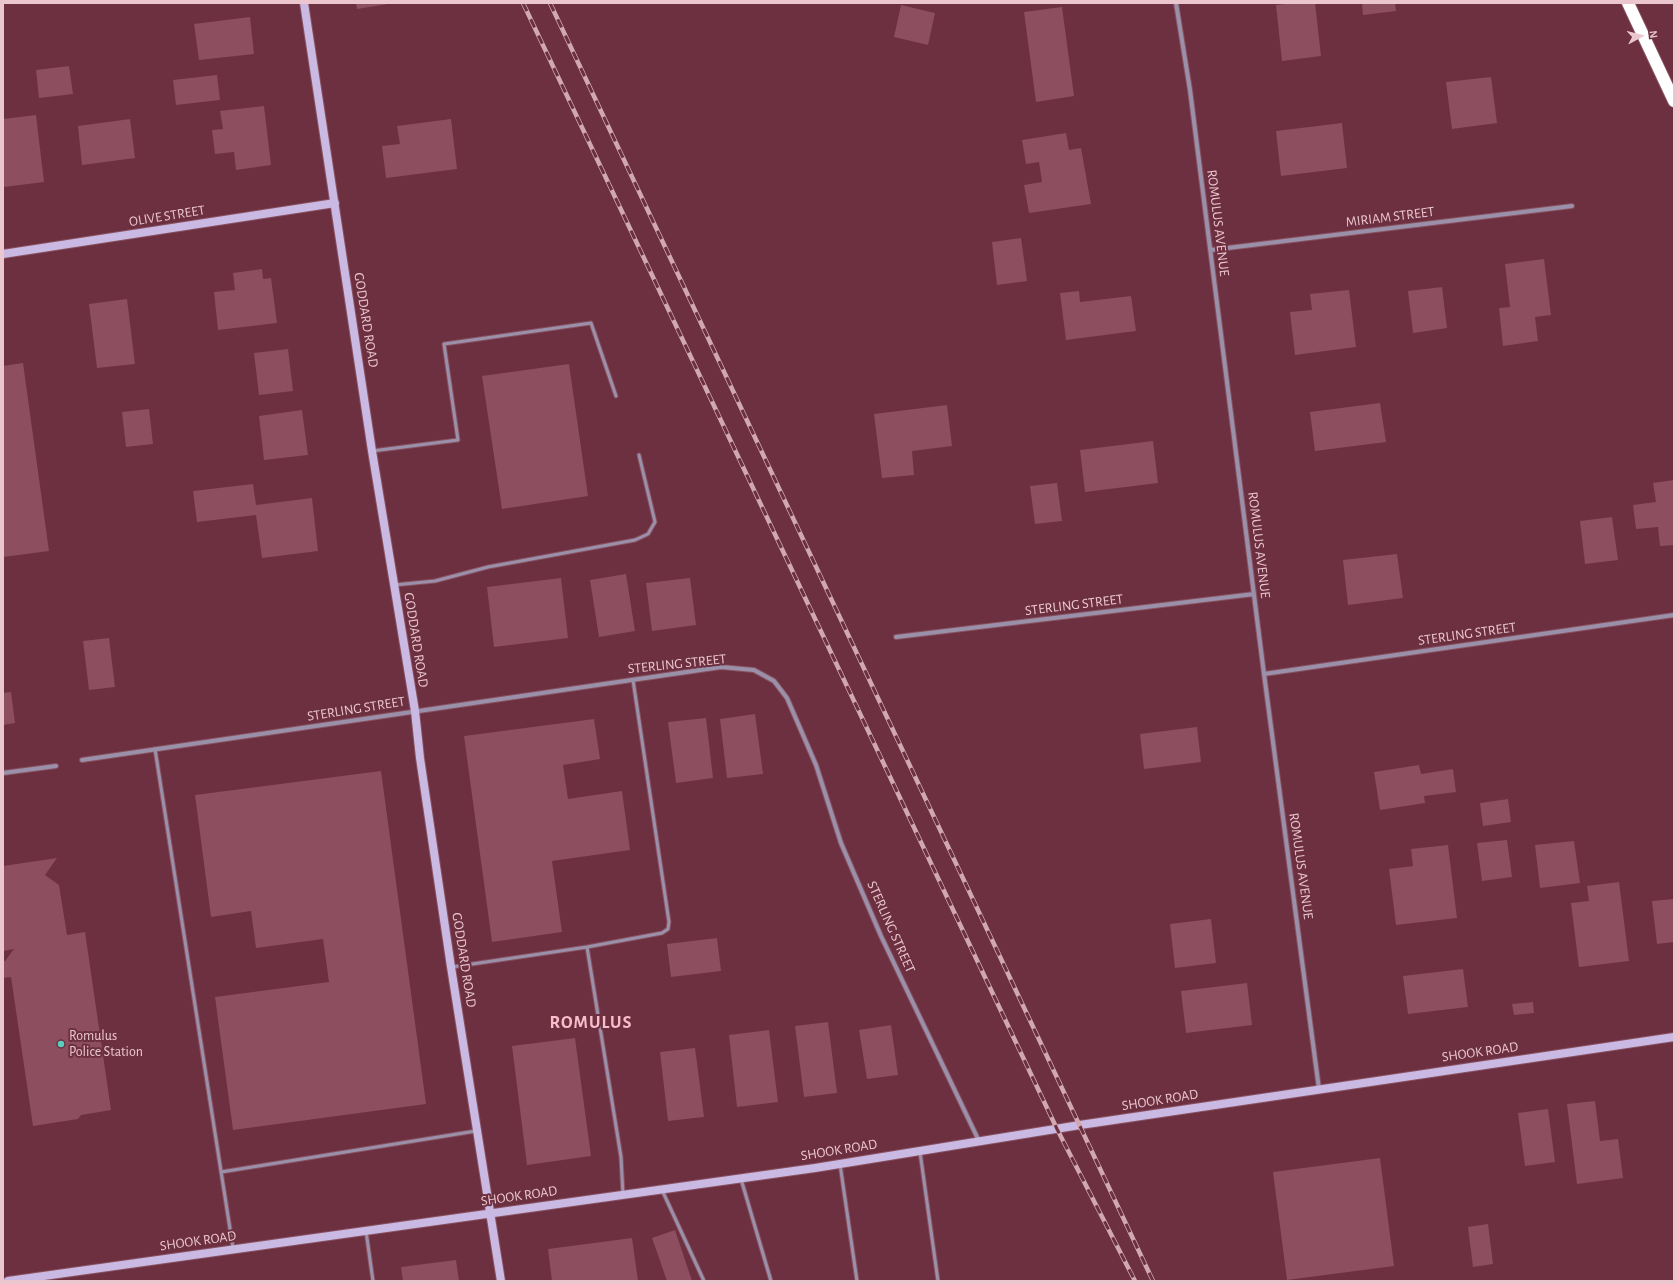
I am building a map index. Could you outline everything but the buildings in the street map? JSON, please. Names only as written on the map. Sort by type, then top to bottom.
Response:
[{"type":"highway","points":[[1628,3],[1674,101]]},
{"type":"street","name":"GODDARD ROAD","points":[[304,3],[372,451],[415,711],[421,765],[501,1281]]},
{"type":"street","name":"ROMULUS AVENUE","points":[[1176,3],[1190,90],[1264,674],[1319,1089]]},
{"type":"street","name":"OLIVE STREET","points":[[3,254],[335,203]]},
{"type":"street","name":"MIRIAM STREET","points":[[1211,250],[1572,206]]},
{"type":"street","name":"STERLING STREET","points":[[896,637],[1254,594]]},
{"type":"street","name":"STERLING STREET","points":[[1264,674],[1674,615]]},
{"type":"street","name":"STERLING STREET","points":[[82,760],[721,668],[754,670],[774,681],[786,698],[816,765],[842,843],[881,936],[979,1141]]},
{"type":"street","points":[[3,774],[56,766]]},
{"type":"street","name":"SHOOK ROAD","points":[[8,1281],[840,1164],[919,1150],[1319,1089],[1674,1037]]},
{"type":"lane","points":[[372,451],[458,440],[444,344],[591,323],[616,396]]},
{"type":"lane","points":[[394,585],[436,581],[488,567],[634,540],[648,534],[656,522],[639,455]]},
{"type":"lane","points":[[452,967],[588,947],[662,933],[668,929],[669,922],[633,680]]},
{"type":"lane","points":[[155,749],[233,1250]]},
{"type":"lane","points":[[588,947],[621,1157],[623,1195]]},
{"type":"lane","points":[[221,1172],[477,1130]]},
{"type":"lane","points":[[919,1150],[938,1281]]},
{"type":"lane","points":[[840,1164],[857,1281]]},
{"type":"lane","points":[[741,1178],[771,1281]]},
{"type":"lane","points":[[662,1189],[704,1281]]},
{"type":"lane","points":[[366,1231],[373,1281]]},
{"type":"railway","points":[[523,3],[1057,1129],[1135,1281]]},
{"type":"railway","points":[[550,3],[1153,1281]]},
{"type":"place","name":"Romulus Police Station","points":[[61,1044]]},
{"type":"district","name":"ROMULUS","points":[[591,1023]]}]
